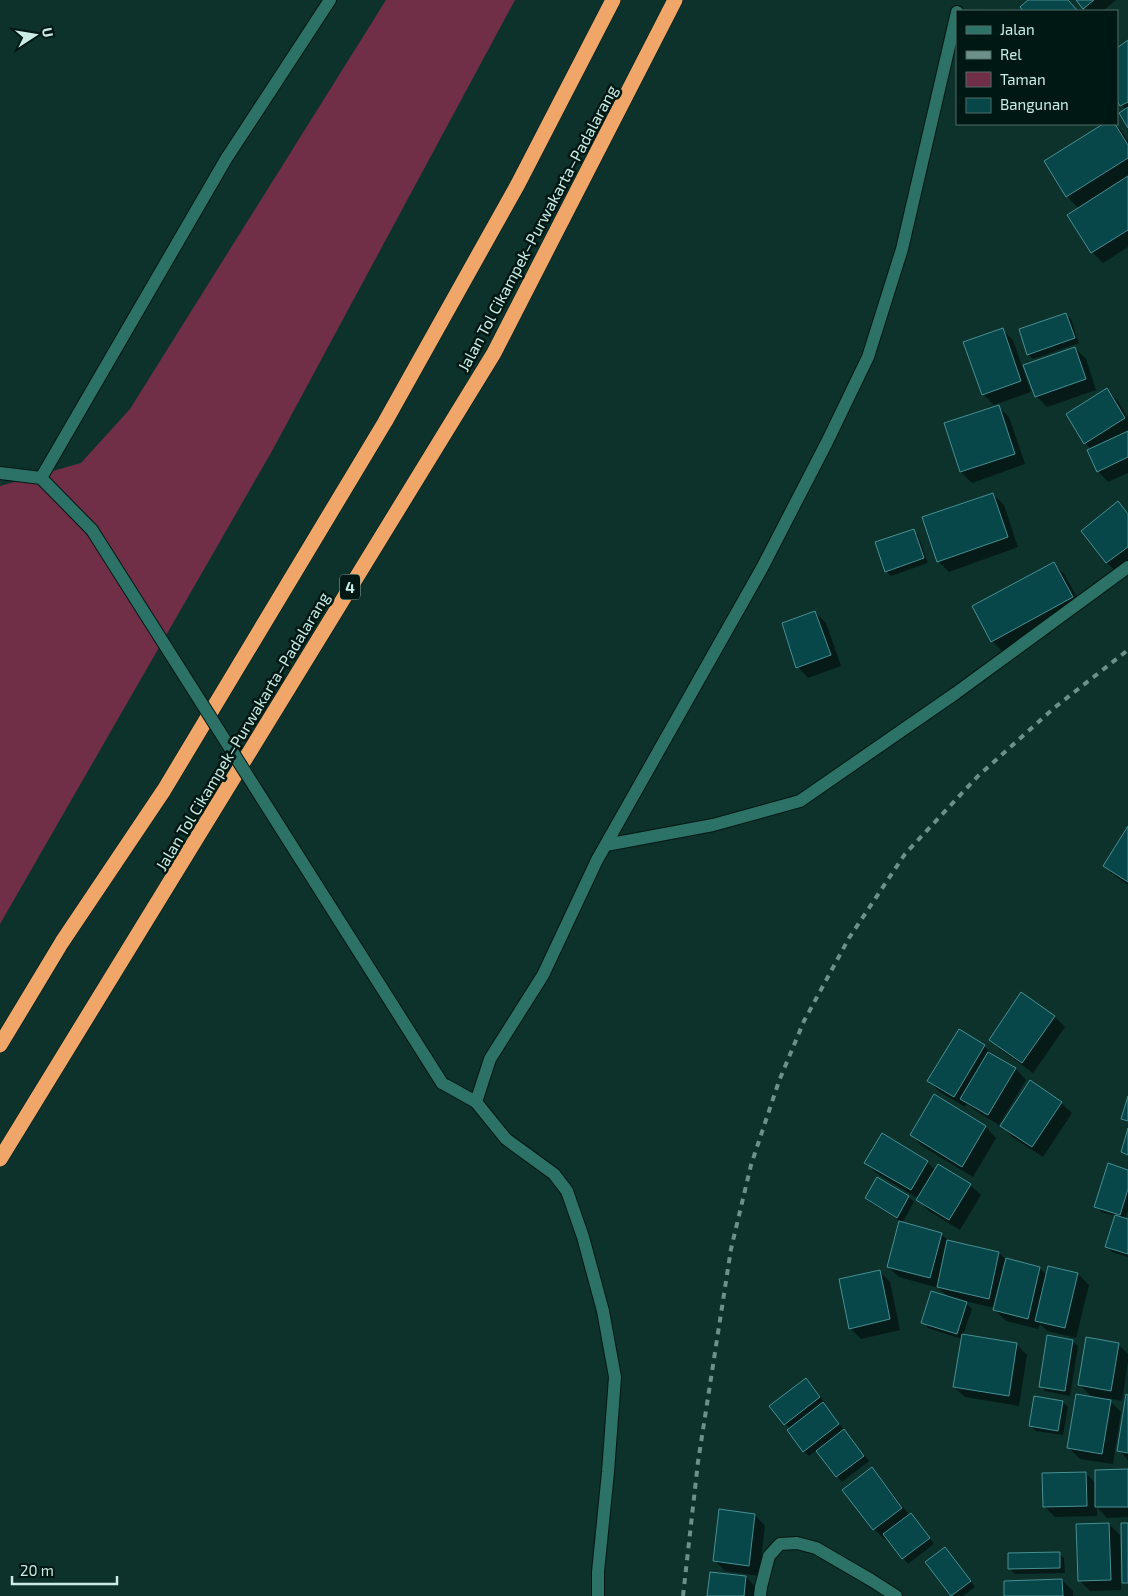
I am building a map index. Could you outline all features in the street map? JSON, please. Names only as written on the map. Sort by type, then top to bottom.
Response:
[{"type":"highway","points":[[0,1045],[62,942],[164,790],[385,422],[518,184],[613,0]]},
{"type":"highway","name":"Jalan Tol Cikampek–Purwakarta–Padalarang","points":[[0,1160],[494,353],[675,0]]},
{"type":"street","points":[[41,478],[226,159],[330,0]]},
{"type":"street","points":[[476,1102],[490,1059],[543,975],[606,844],[762,568],[827,442],[868,357],[902,249],[956,16]]},
{"type":"street","points":[[0,473],[41,478],[92,530],[442,1083],[476,1102],[506,1139],[554,1174],[567,1191],[583,1237],[603,1311],[615,1377],[598,1572],[598,1596]]},
{"type":"street","points":[[606,844],[713,825],[800,801],[956,693],[1128,567]]},
{"type":"street","points":[[760,1596],[769,1556],[780,1544],[796,1543],[816,1548],[896,1596]]},
{"type":"green space","points":[[386,0],[515,0],[272,451],[0,924],[0,486],[81,463],[130,409]]},
{"type":"building","points":[[1028,0],[1068,0],[1077,10],[1022,10],[1020,7]]},
{"type":"building","points":[[1076,0],[1094,0],[1083,9]]},
{"type":"building","points":[[1128,40],[1128,102],[1120,106],[1118,103],[1118,47]]},
{"type":"building","points":[[1128,107],[1128,128],[1119,113]]},
{"type":"building","points":[[1101,125],[1116,125],[1128,145],[1128,158],[1066,197],[1044,161]]},
{"type":"building","points":[[1128,176],[1128,230],[1091,253],[1067,215]]},
{"type":"building","points":[[1066,313],[1075,338],[1027,355],[1019,329]]},
{"type":"building","points":[[1003,328],[1021,381],[982,395],[963,342]]},
{"type":"building","points":[[1075,347],[1086,379],[1035,397],[1023,365]]},
{"type":"building","points":[[1107,388],[1125,418],[1084,444],[1066,414]]},
{"type":"building","points":[[999,405],[1015,454],[960,472],[944,423]]},
{"type":"building","points":[[1128,431],[1128,457],[1097,472],[1087,450]]},
{"type":"building","points":[[993,493],[1008,537],[937,562],[922,517]]},
{"type":"building","points":[[1118,501],[1128,514],[1128,547],[1106,563],[1081,531]]},
{"type":"building","points":[[914,529],[924,558],[885,572],[875,542]]},
{"type":"building","points":[[1054,562],[1073,597],[991,642],[972,606]]},
{"type":"building","points":[[815,611],[831,655],[796,668],[782,623]]},
{"type":"building","points":[[1128,826],[1128,882],[1103,866]]},
{"type":"building","points":[[1021,992],[1055,1016],[1022,1063],[989,1040]]},
{"type":"building","points":[[959,1029],[985,1045],[954,1097],[927,1081]]},
{"type":"building","points":[[988,1052],[1016,1068],[988,1115],[960,1099]]},
{"type":"building","points":[[1030,1080],[1062,1102],[1032,1147],[1000,1126]]},
{"type":"building","points":[[934,1094],[986,1126],[962,1167],[910,1135]]},
{"type":"building","points":[[1128,1096],[1128,1121],[1121,1119]]},
{"type":"building","points":[[1128,1128],[1128,1155],[1121,1152]]},
{"type":"building","points":[[882,1133],[928,1161],[911,1190],[864,1163]]},
{"type":"building","points":[[1108,1163],[1128,1170],[1128,1189],[1120,1215],[1094,1207]]},
{"type":"building","points":[[938,1164],[971,1184],[949,1220],[916,1200]]},
{"type":"building","points":[[877,1177],[909,1196],[897,1218],[865,1198]]},
{"type":"building","points":[[1115,1215],[1128,1219],[1128,1254],[1105,1247]]},
{"type":"building","points":[[899,1221],[942,1233],[930,1278],[887,1267]]},
{"type":"building","points":[[947,1240],[999,1252],[989,1299],[937,1287]]},
{"type":"building","points":[[1006,1258],[1040,1267],[1028,1319],[993,1310]]},
{"type":"building","points":[[1048,1266],[1078,1273],[1065,1328],[1035,1321]]},
{"type":"building","points":[[880,1270],[890,1319],[849,1329],[839,1279]]},
{"type":"building","points":[[931,1291],[967,1302],[957,1334],[921,1323]]},
{"type":"building","points":[[962,1334],[1017,1343],[1009,1396],[953,1387]]},
{"type":"building","points":[[1047,1335],[1073,1340],[1065,1391],[1039,1387]]},
{"type":"building","points":[[1086,1337],[1119,1343],[1111,1391],[1078,1385]]},
{"type":"building","points":[[806,1378],[820,1397],[784,1425],[769,1406]]},
{"type":"building","points":[[1076,1394],[1111,1400],[1102,1454],[1067,1448]]},
{"type":"building","points":[[1126,1394],[1128,1395],[1128,1453],[1117,1451]]},
{"type":"building","points":[[1034,1396],[1063,1401],[1058,1431],[1029,1426]]},
{"type":"building","points":[[823,1402],[839,1424],[803,1452],[787,1430]]},
{"type":"building","points":[[844,1429],[864,1456],[836,1477],[816,1451]]},
{"type":"building","points":[[872,1467],[902,1508],[873,1530],[842,1490]]},
{"type":"building","points":[[1128,1469],[1128,1507],[1095,1507],[1095,1470]]},
{"type":"building","points":[[1086,1472],[1087,1506],[1043,1507],[1042,1473]]},
{"type":"building","points":[[719,1509],[755,1514],[749,1566],[713,1561]]},
{"type":"building","points":[[911,1513],[930,1538],[902,1559],[883,1534]]},
{"type":"building","points":[[1109,1523],[1111,1580],[1078,1581],[1076,1524]]},
{"type":"building","points":[[1121,1523],[1128,1523],[1128,1583],[1122,1583]]},
{"type":"building","points":[[945,1547],[971,1581],[951,1596],[925,1562]]},
{"type":"building","points":[[1060,1552],[1060,1568],[1008,1569],[1008,1553]]},
{"type":"building","points":[[710,1572],[746,1576],[744,1596],[707,1596]]},
{"type":"building","points":[[1062,1579],[1063,1596],[1004,1596],[1004,1581]]},
{"type":"railway","points":[[683,1596],[698,1462],[731,1249],[751,1165],[779,1081],[804,1021],[849,938],[905,854],[978,776],[1054,708],[1128,650]]}]
